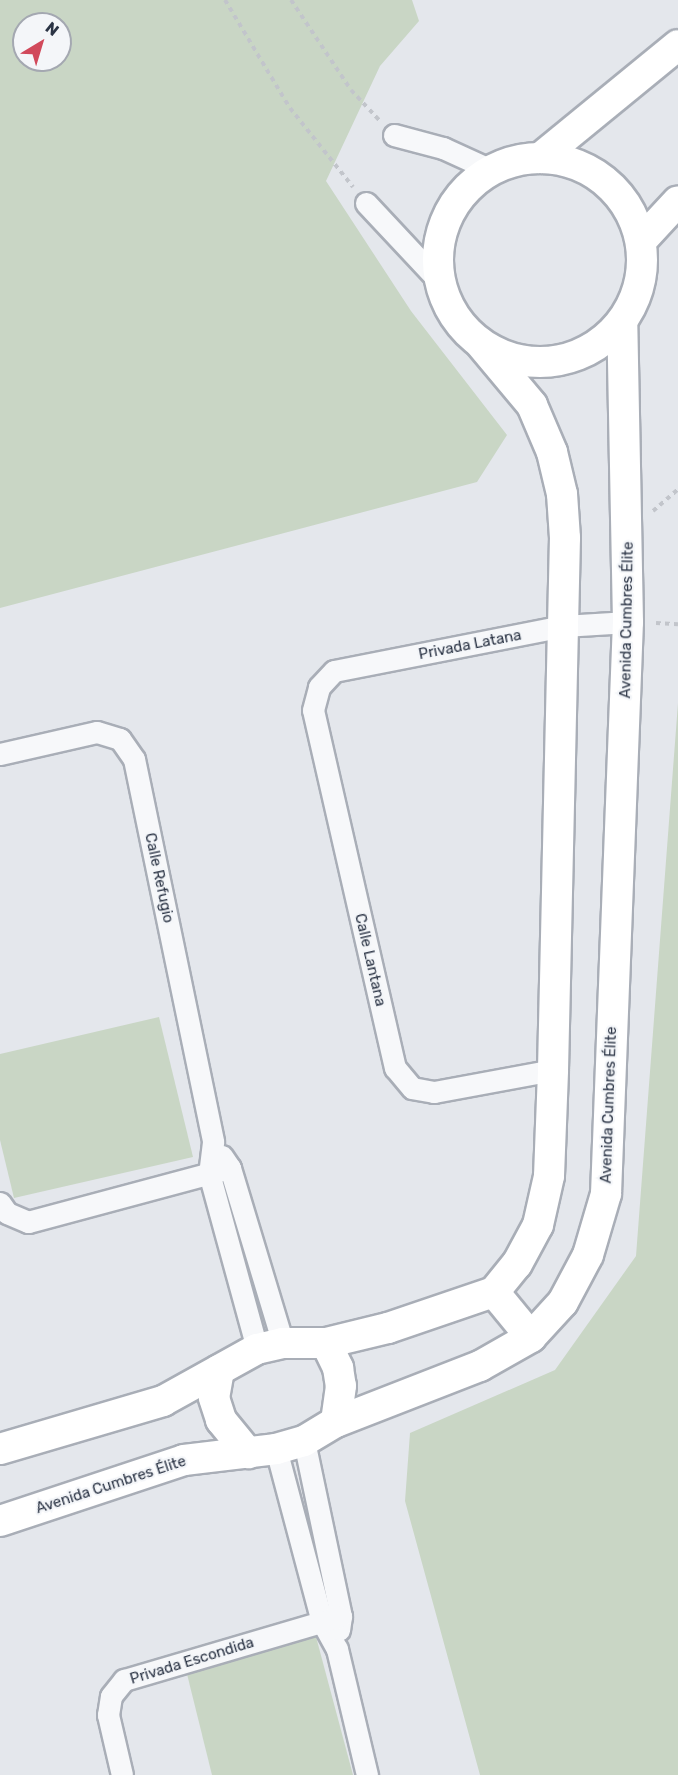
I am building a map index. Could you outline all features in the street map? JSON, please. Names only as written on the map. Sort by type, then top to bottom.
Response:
[{"type":"street","points":[[540,158],[678,45]]},
{"type":"street","points":[[394,135],[443,148],[491,170]]},
{"type":"street","points":[[0,1449],[163,1401],[219,1370],[270,1346],[326,1343],[435,1315],[494,1292],[517,1264],[538,1225],[549,1176],[553,1070],[565,538],[562,494],[552,452],[532,405],[454,316],[440,282],[438,249],[447,218],[465,190],[491,170],[540,158],[575,164],[606,181],[629,208],[641,241],[641,284],[622,323],[593,349],[556,362],[516,360],[480,343]]},
{"type":"street","points":[[641,241],[678,201]]},
{"type":"street","points":[[366,203],[440,282]]},
{"type":"street","name":"Avenida Cumbres Élite","points":[[0,1521],[184,1460],[276,1447],[480,1366],[531,1337],[563,1302],[588,1255],[606,1194],[628,622],[622,323]]},
{"type":"street","name":"Privada Latana","points":[[319,687],[334,671],[563,626],[628,622]]},
{"type":"street","name":"Calle Lantana","points":[[319,687],[313,710],[395,1068],[412,1088],[434,1092],[553,1070]]},
{"type":"street","name":"Calle Refugio","points":[[0,754],[97,732],[120,739],[134,759],[213,1142],[270,1346]]},
{"type":"street","points":[[0,1203],[7,1213],[28,1222],[220,1171]]},
{"type":"street","points":[[494,1292],[531,1337]]},
{"type":"street","points":[[326,1343],[338,1368],[340,1386],[336,1422]]},
{"type":"street","points":[[219,1370],[214,1398],[221,1420],[276,1447],[331,1619],[336,1649],[367,1775]]},
{"type":"street","points":[[276,1447],[331,1619]]},
{"type":"street","name":"Privada Escondida","points":[[122,1775],[108,1715],[111,1695],[124,1680],[331,1619]]},
{"type":"path","points":[[225,0],[290,108],[366,203]]},
{"type":"path","points":[[291,0],[351,90],[394,135]]},
{"type":"green space","points":[[0,0],[412,0],[419,21],[380,66],[326,181],[411,311],[507,435],[477,482],[0,608]]},
{"type":"green space","points":[[678,703],[678,1775],[480,1775],[405,1501],[410,1433],[555,1370],[636,1256]]},
{"type":"green space","points":[[159,1017],[193,1157],[14,1198],[0,1140],[0,1054]]},
{"type":"green space","points":[[315,1633],[353,1775],[212,1775],[186,1670]]}]
